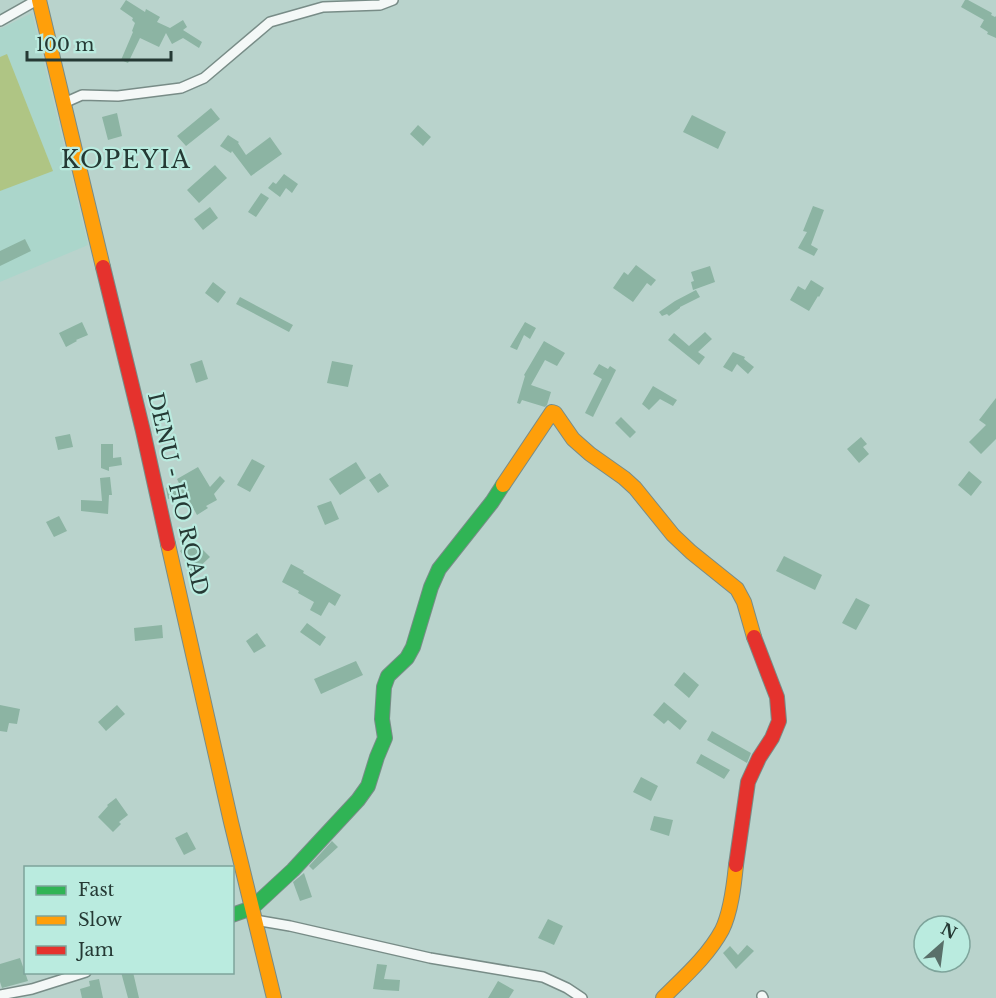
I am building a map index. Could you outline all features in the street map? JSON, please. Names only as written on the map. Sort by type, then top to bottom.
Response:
[{"type":"street","points":[[0,21],[38,0]]},
{"type":"street","name":"DENU - HO ROAD","points":[[38,0],[143,431],[231,822],[274,998]]},
{"type":"street","points":[[64,103],[82,95],[118,96],[181,88],[204,78],[270,22],[323,7],[380,5],[393,0]]},
{"type":"street","points":[[253,914],[358,800],[368,786],[385,738],[382,719],[384,687],[388,676],[407,658],[413,647],[430,587],[439,570],[492,502],[552,412],[581,447],[635,488],[673,536],[737,590],[744,602],[754,637],[777,697],[779,722],[748,782],[733,892],[722,929],[704,956],[663,998]]},
{"type":"street","points":[[234,915],[253,914],[290,926],[430,958],[543,977],[582,998]]},
{"type":"street","points":[[0,995],[32,989],[80,974]]},
{"type":"shaded area","points":[[32,13],[88,245],[0,282],[0,29]]},
{"type":"green space","points":[[7,54],[53,171],[0,191],[0,57]]},
{"type":"building","points":[[126,0],[145,12],[146,9],[160,17],[157,22],[170,28],[183,20],[187,27],[183,30],[202,42],[199,48],[183,38],[172,44],[166,33],[159,47],[140,38],[128,63],[121,60],[135,23],[133,18],[120,9]]},
{"type":"building","points":[[965,0],[996,16],[996,38],[987,34],[988,32],[980,27],[984,20],[961,7]]},
{"type":"building","points":[[211,108],[220,119],[186,146],[177,136]]},
{"type":"building","points":[[117,113],[122,136],[108,140],[102,117]]},
{"type":"building","points":[[692,115],[726,132],[718,149],[683,132]]},
{"type":"building","points":[[418,125],[431,137],[423,146],[410,134]]},
{"type":"building","points":[[228,135],[239,142],[246,155],[270,137],[282,154],[251,176],[232,151],[231,153],[220,146]]},
{"type":"building","points":[[215,165],[227,178],[199,203],[187,190]]},
{"type":"building","points":[[284,174],[298,184],[292,193],[286,188],[280,197],[268,188],[273,182],[276,184]]},
{"type":"building","points":[[261,193],[269,198],[256,217],[248,212]]},
{"type":"building","points":[[813,206],[824,210],[811,245],[818,249],[814,256],[798,248],[807,232],[803,231]]},
{"type":"building","points":[[210,207],[218,218],[203,230],[194,219]]},
{"type":"building","points":[[25,239],[31,251],[0,266],[0,251]]},
{"type":"building","points":[[636,265],[656,280],[651,286],[647,283],[633,302],[613,288],[624,272],[628,275]]},
{"type":"building","points":[[710,266],[715,282],[693,290],[691,282],[694,281],[691,272]]},
{"type":"building","points":[[811,280],[824,288],[809,311],[790,300],[798,286],[805,290]]},
{"type":"building","points":[[213,282],[226,292],[218,303],[205,293]]},
{"type":"building","points":[[696,290],[700,297],[680,307],[669,316],[667,314],[662,316],[659,312],[675,301]]},
{"type":"building","points":[[240,297],[293,325],[289,332],[236,304]]},
{"type":"building","points":[[82,322],[88,335],[66,347],[59,333]]},
{"type":"building","points":[[525,322],[536,328],[530,339],[524,335],[517,350],[510,347]]},
{"type":"building","points":[[705,332],[712,339],[698,352],[705,357],[699,365],[668,340],[674,333],[689,346]]},
{"type":"building","points":[[544,341],[565,353],[557,366],[545,360],[531,385],[551,392],[547,405],[545,407],[522,400],[520,404],[517,403],[524,375]]},
{"type":"building","points":[[733,352],[745,357],[744,359],[754,367],[748,374],[737,364],[732,372],[723,367]]},
{"type":"building","points":[[202,360],[208,379],[196,383],[190,364]]},
{"type":"building","points":[[332,361],[353,365],[348,387],[327,383]]},
{"type":"building","points":[[599,364],[616,370],[593,417],[585,413],[602,379],[593,374]]},
{"type":"building","points":[[653,386],[677,400],[673,406],[660,399],[649,410],[642,404]]},
{"type":"building","points":[[996,398],[996,439],[981,454],[969,442],[986,425],[979,420]]},
{"type":"building","points":[[621,417],[636,432],[630,438],[615,423]]},
{"type":"building","points":[[70,434],[73,447],[58,450],[55,437]]},
{"type":"building","points":[[861,437],[867,444],[863,447],[869,454],[859,463],[847,449]]},
{"type":"building","points":[[101,444],[113,444],[113,458],[121,457],[122,465],[109,467],[109,471],[101,468]]},
{"type":"building","points":[[252,459],[265,466],[250,492],[237,485]]},
{"type":"building","points":[[356,462],[366,478],[340,495],[329,479]]},
{"type":"building","points":[[198,467],[210,487],[220,476],[225,481],[214,494],[217,500],[197,515],[185,493],[168,499],[166,488],[179,483],[177,479]]},
{"type":"building","points":[[969,471],[982,482],[971,496],[958,485]]},
{"type":"building","points":[[380,473],[389,486],[378,493],[369,480]]},
{"type":"building","points":[[110,477],[112,495],[109,495],[108,514],[81,511],[81,500],[102,501],[100,478]]},
{"type":"building","points":[[331,501],[339,519],[325,525],[317,506]]},
{"type":"building","points":[[59,516],[67,531],[54,537],[46,522]]},
{"type":"building","points":[[191,542],[198,552],[202,549],[210,557],[193,573],[185,565],[188,562],[180,551]]},
{"type":"building","points":[[784,556],[822,575],[815,590],[776,571]]},
{"type":"building","points":[[291,564],[341,595],[335,606],[329,602],[321,616],[310,610],[314,602],[282,582]]},
{"type":"building","points":[[856,598],[870,605],[856,630],[842,623]]},
{"type":"building","points":[[307,623],[326,637],[320,646],[300,632]]},
{"type":"building","points":[[162,625],[163,638],[135,641],[134,628]]},
{"type":"building","points":[[257,633],[266,646],[254,653],[246,641]]},
{"type":"building","points":[[356,661],[363,675],[321,694],[314,679]]},
{"type":"building","points":[[684,672],[699,685],[689,698],[674,685]]},
{"type":"building","points":[[664,702],[687,721],[680,730],[668,720],[664,724],[653,715]]},
{"type":"building","points":[[0,705],[20,709],[17,724],[9,723],[7,732],[0,731]]},
{"type":"building","points":[[117,705],[125,714],[106,731],[98,722]]},
{"type":"building","points":[[712,731],[751,753],[747,763],[707,740]]},
{"type":"building","points":[[701,754],[730,770],[724,779],[696,763]]},
{"type":"building","points":[[641,777],[658,786],[651,801],[633,792]]},
{"type":"building","points":[[116,798],[128,815],[119,822],[121,824],[113,832],[98,817]]},
{"type":"building","points":[[654,816],[673,820],[669,836],[650,830]]},
{"type":"building","points":[[187,832],[196,849],[184,855],[175,838]]},
{"type":"building","points":[[332,841],[338,847],[313,870],[309,866]]},
{"type":"building","points":[[304,873],[312,897],[300,901],[293,882]]},
{"type":"building","points":[[548,919],[563,926],[554,945],[538,938]]},
{"type":"building","points":[[747,945],[754,951],[736,969],[723,953],[730,946],[738,955]]},
{"type":"building","points":[[20,958],[28,981],[2,988],[0,964]]},
{"type":"building","points":[[377,964],[387,965],[384,979],[400,980],[399,991],[373,989]]},
{"type":"building","points":[[122,974],[133,974],[139,998],[128,998]]},
{"type":"building","points":[[99,979],[103,998],[82,998],[80,989],[90,986],[89,981]]},
{"type":"building","points":[[498,981],[514,990],[509,998],[488,998]]},
{"type":"traffic: fast","points":[[234,914],[252,908],[293,870],[358,800],[368,786],[385,738],[382,719],[384,687],[388,676],[407,658],[413,647],[431,587],[439,569],[503,485]]},
{"type":"traffic: slow","points":[[39,0],[103,267]]},
{"type":"traffic: slow","points":[[503,485],[552,412],[555,413],[573,439],[635,488],[673,535],[737,589],[744,602],[754,637]]},
{"type":"traffic: slow","points":[[168,544],[231,822],[274,998]]},
{"type":"traffic: slow","points":[[663,998],[703,957],[722,930],[730,907],[736,865]]},
{"type":"traffic: jam","points":[[103,267],[168,544]]},
{"type":"traffic: jam","points":[[736,865],[748,782],[779,721],[777,697],[754,637]]},
{"type":"district","name":"KOPEYIA","points":[[126,160]]}]
